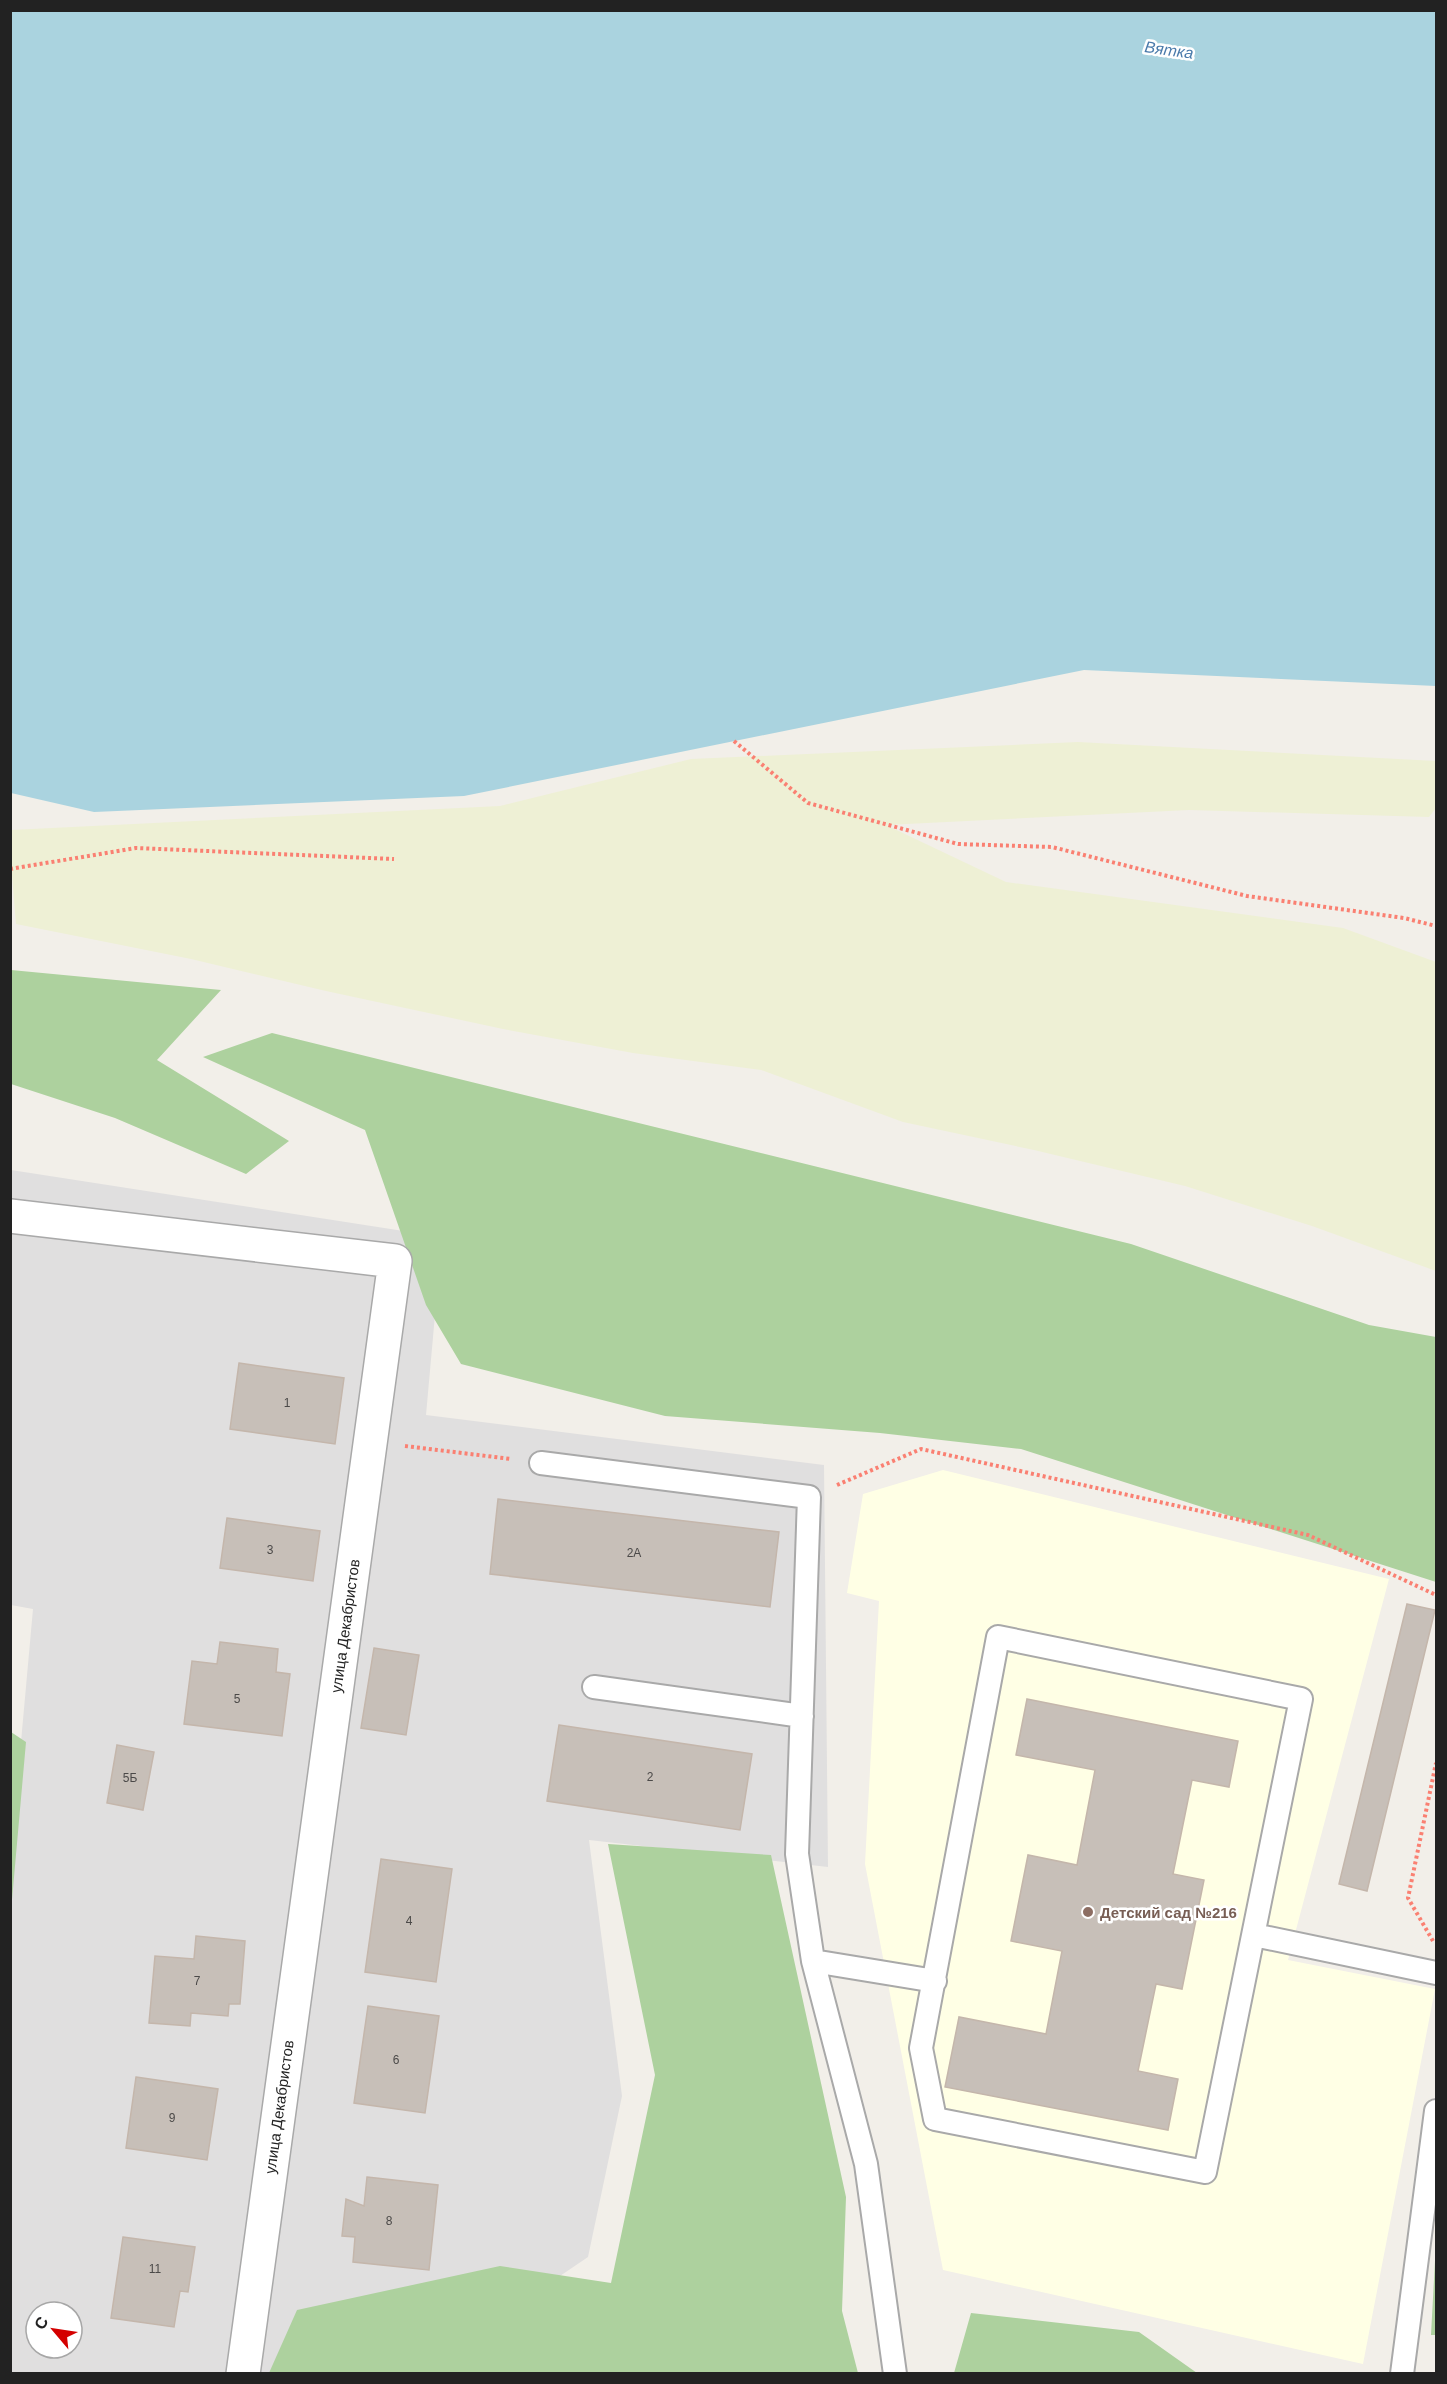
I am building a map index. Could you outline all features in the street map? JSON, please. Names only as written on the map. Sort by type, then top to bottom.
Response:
[{"type":"street","name":"улица Декабристов","points":[[10,1216],[395,1261],[243,2373]]},
{"type":"lane","points":[[541,1463],[809,1497],[797,1854],[813,1961],[866,2164],[895,2373]]},
{"type":"lane","points":[[998,1637],[1301,1699],[1254,1935],[1205,2172],[936,2120],[921,2048],[998,1637]]},
{"type":"lane","points":[[594,1687],[802,1716]]},
{"type":"lane","points":[[1254,1935],[1437,1973]]},
{"type":"lane","points":[[813,1961],[934,1981]]},
{"type":"lane","points":[[1402,2373],[1437,2110]]},
{"type":"path","points":[[734,741],[808,803],[958,844],[1052,847],[1247,896],[1404,918],[1437,926]]},
{"type":"path","points":[[10,869],[136,848],[394,859]]},
{"type":"path","points":[[371,1441],[541,1463]]},
{"type":"path","points":[[809,1497],[921,1449],[1308,1536],[1437,1595]]},
{"type":"path","points":[[1437,1763],[1408,1898],[1437,1947]]},
{"type":"shaded area","points":[[1078,742],[1436,761],[1436,808],[1429,817],[1189,810],[886,825],[1006,882],[1343,928],[1436,962],[1436,1271],[1312,1226],[1185,1186],[903,1122],[761,1070],[633,1053],[503,1029],[191,959],[16,924],[11,830],[500,806],[691,759]]},
{"type":"shaded area","points":[[11,1170],[442,1237],[426,1415],[824,1465],[828,1867],[589,1840],[622,2096],[588,2257],[417,2373],[11,2373],[10,1864],[33,1609],[11,1605]]},
{"type":"shaded area","name":"Детский сад №216","points":[[943,1470],[1389,1579],[1288,1960],[1435,1989],[1363,2364],[943,2270],[865,1864],[879,1601],[847,1593],[863,1494]]},
{"type":"green space","points":[[11,970],[221,990],[157,1060],[289,1141],[246,1174],[115,1118],[11,1084]]},
{"type":"green space","points":[[272,1033],[1131,1244],[1369,1325],[1436,1337],[1436,1582],[1021,1449],[880,1433],[665,1416],[461,1364],[426,1305],[365,1130],[203,1057]]},
{"type":"green space","points":[[11,1732],[26,1742],[11,1911]]},
{"type":"green space","points":[[608,1844],[771,1855],[846,2197],[842,2311],[858,2373],[269,2373],[297,2310],[500,2266],[611,2283],[655,2075]]},
{"type":"green space","points":[[1436,2242],[1436,2335],[1431,2335]]},
{"type":"green space","points":[[971,2313],[1139,2332],[1197,2373],[954,2373]]},
{"type":"water","name":"Вятка","points":[[11,10],[1436,11],[1436,686],[1084,670],[464,796],[94,812],[11,793]]},
{"type":"building","points":[[239,1363],[344,1378],[335,1444],[230,1429]]},
{"type":"building","points":[[498,1499],[779,1532],[770,1607],[490,1574]]},
{"type":"building","points":[[227,1518],[320,1531],[313,1581],[220,1568]]},
{"type":"building","points":[[1407,1604],[1435,1610],[1367,1891],[1339,1884]]},
{"type":"building","points":[[220,1642],[278,1649],[276,1672],[290,1674],[282,1736],[184,1724],[192,1661],[217,1664]]},
{"type":"building","points":[[374,1648],[419,1655],[406,1735],[361,1728]]},
{"type":"building","points":[[1027,1699],[1238,1741],[1229,1787],[1192,1780],[1173,1874],[1204,1880],[1182,1989],[1156,1984],[1138,2071],[1178,2079],[1168,2130],[945,2087],[959,2017],[1046,2034],[1062,1951],[1011,1941],[1028,1855],[1077,1865],[1095,1770],[1016,1755]]},
{"type":"building","points":[[559,1725],[752,1754],[740,1830],[547,1801]]},
{"type":"building","points":[[117,1745],[154,1752],[143,1810],[107,1803]]},
{"type":"building","points":[[381,1859],[452,1869],[436,1982],[365,1972]]},
{"type":"building","points":[[196,1936],[245,1941],[240,2004],[229,2004],[228,2016],[191,2013],[190,2026],[149,2023],[155,1956],[194,1959]]},
{"type":"building","points":[[368,2006],[439,2016],[425,2113],[354,2103]]},
{"type":"building","points":[[136,2077],[218,2089],[207,2160],[126,2148]]},
{"type":"building","points":[[367,2177],[438,2185],[429,2270],[353,2262],[355,2237],[342,2236],[346,2199],[364,2206]]},
{"type":"building","points":[[123,2237],[195,2247],[188,2292],[180,2291],[174,2327],[111,2318]]},
{"type":"place","name":"Детский сад №216","points":[[1088,1912]]}]
